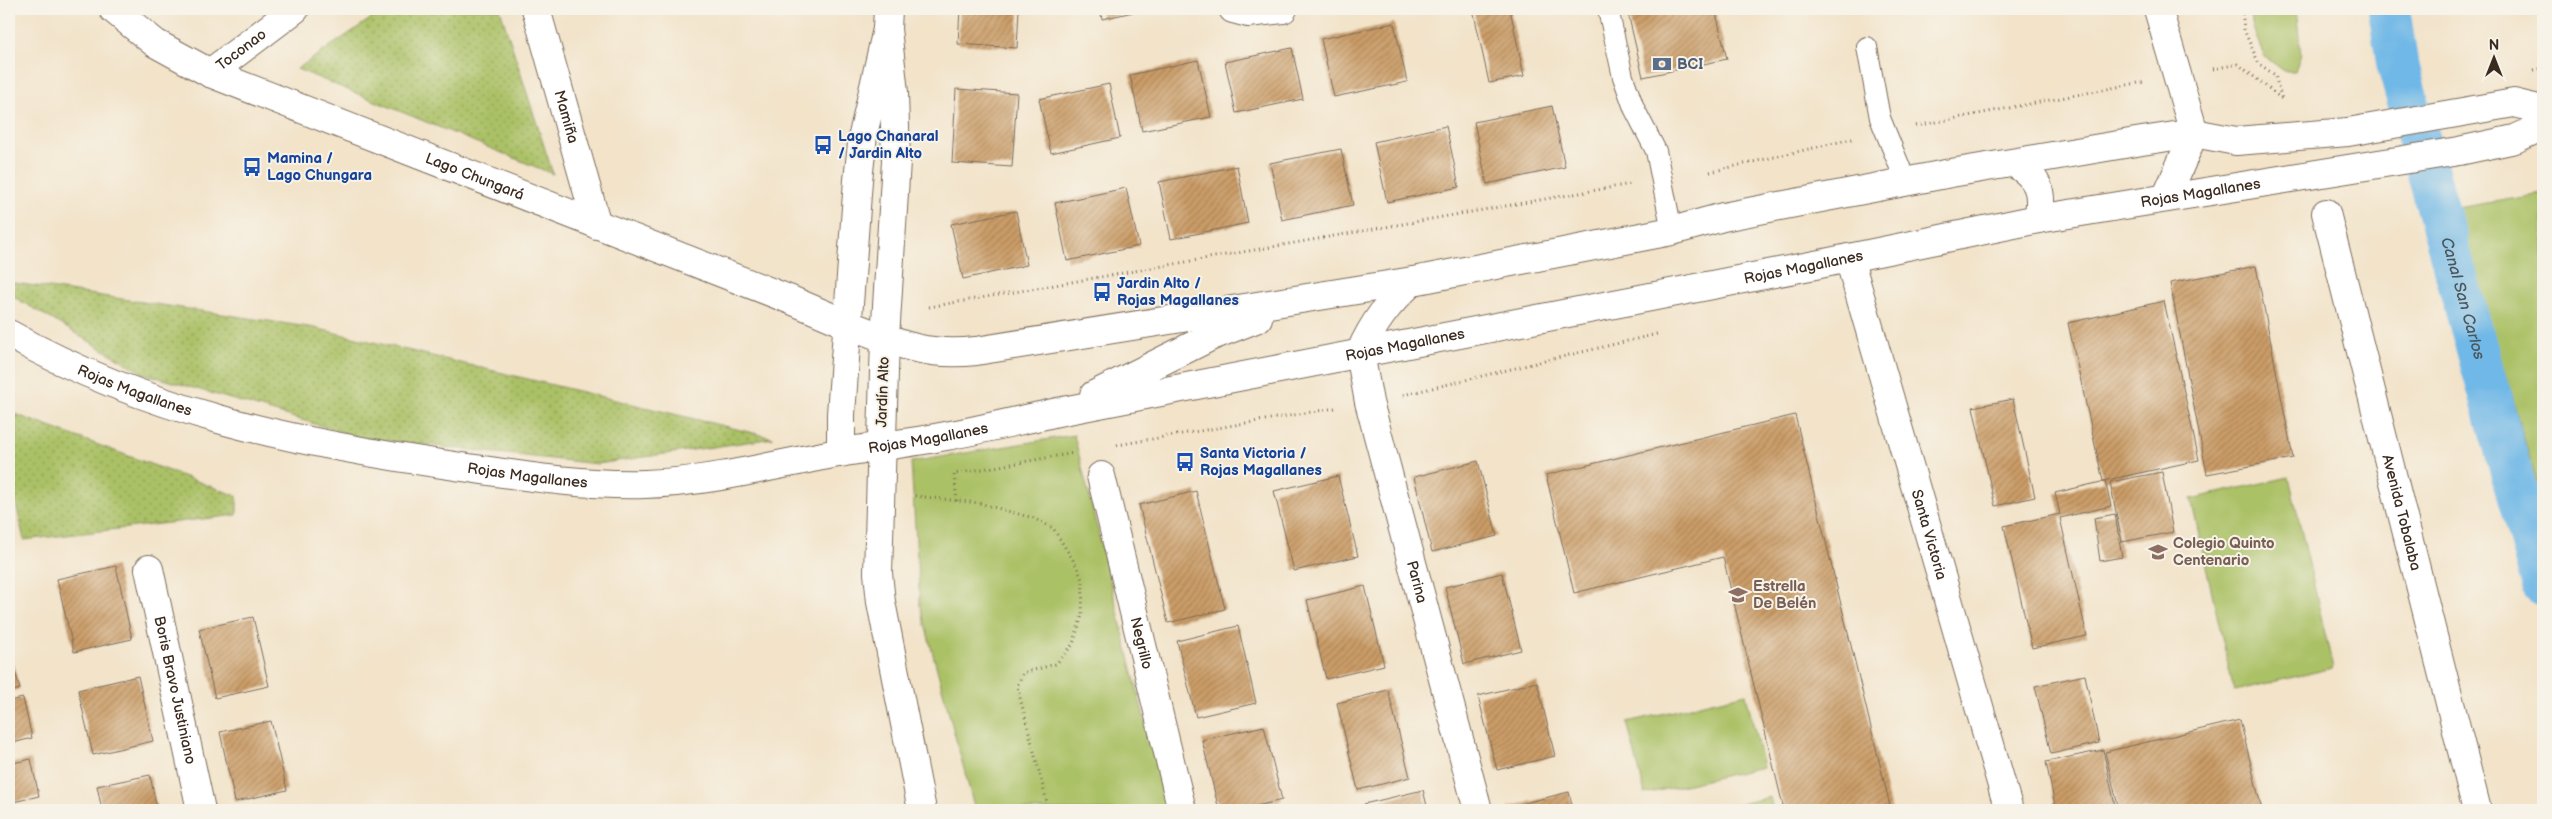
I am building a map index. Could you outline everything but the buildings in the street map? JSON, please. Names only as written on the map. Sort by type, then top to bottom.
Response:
[{"type":"street","name":"Lago Chungará","points":[[113,9],[155,43],[210,73],[847,324]]},
{"type":"street","name":"Toconao","points":[[210,73],[295,9]]},
{"type":"street","name":"Mamiña","points":[[536,9],[597,225]]},
{"type":"street","points":[[1233,9],[1248,13],[1282,9]]},
{"type":"street","points":[[2158,9],[2194,133],[2166,198]]},
{"type":"street","name":"Jardín Alto","points":[[841,453],[847,324],[863,134],[887,19]]},
{"type":"street","name":"Jardín Alto","points":[[887,19],[894,94],[896,161],[880,448],[882,491],[878,573],[922,810]]},
{"type":"street","name":"Rojas Magallanes","points":[[847,324],[929,352],[952,353],[1413,281],[1672,231],[1723,217],[1906,182],[2194,133],[2236,141],[2364,130],[2514,103],[2543,110]]},
{"type":"street","name":"Rojas Magallanes","points":[[9,334],[88,374],[137,394],[195,414],[254,429],[417,460],[550,480],[598,484],[678,481],[952,435],[1063,410],[1850,258],[2038,219],[2459,151],[2515,138],[2543,126]]},
{"type":"street","points":[[2014,163],[2029,172],[2038,186],[2042,202],[2038,219]]},
{"type":"street","name":"Avenida Tobalaba","points":[[2326,213],[2477,810]]},
{"type":"street","name":"Santa Victoria","points":[[1850,258],[2009,810]]},
{"type":"street","points":[[1360,353],[1378,317],[1394,297],[1413,281]]},
{"type":"street","name":"Rojas Magallanes","points":[[1063,410],[1212,336],[1314,297]]},
{"type":"street","name":"Parina","points":[[1360,353],[1369,402],[1478,810]]},
{"type":"street","name":"Negrillo","points":[[1101,476],[1182,810]]},
{"type":"street","name":"Boris Bravo Justiniano","points":[[149,569],[201,810]]},
{"type":"lane","points":[[1608,9],[1623,77],[1634,108],[1656,151],[1672,231]]},
{"type":"lane","points":[[1867,47],[1877,102],[1906,182]]},
{"type":"path","points":[[2242,9],[2244,30],[2259,64],[2275,75],[2292,136]]},
{"type":"path","points":[[1710,172],[1886,131],[2238,64],[2282,100],[2292,102]]},
{"type":"path","points":[[929,307],[1662,179]]},
{"type":"path","points":[[954,474],[957,501]]},
{"type":"path","points":[[882,491],[979,503],[1032,518],[1053,528],[1076,565],[1083,582],[1082,614],[1073,644],[1056,664],[1023,673],[1017,686],[1049,810]]},
{"type":"green space","points":[[385,9],[500,9],[553,174],[297,69]]},
{"type":"green space","points":[[2250,9],[2296,9],[2301,54],[2295,71],[2284,71],[2264,56],[2253,28]]},
{"type":"green space","points":[[2543,194],[2543,503],[2456,208]]},
{"type":"green space","points":[[9,282],[315,328],[774,438],[597,464],[362,438],[143,373],[9,294]]},
{"type":"green space","points":[[9,412],[237,496],[237,515],[24,540],[9,472]]},
{"type":"green space","points":[[1074,435],[1167,810],[975,810],[920,606],[911,462]]},
{"type":"green space","points":[[2289,477],[2333,668],[2234,691],[2191,499]]},
{"type":"green space","points":[[1746,694],[1763,767],[1645,794],[1627,722]]},
{"type":"green space","points":[[1770,797],[1773,810],[1713,810]]},
{"type":"waterway","name":"Canal San Carlos","points":[[2389,9],[2397,62],[2543,586]]},
{"type":"place","name":"BCI","points":[[1662,64]]},
{"type":"place","name":"Lago Chanaral / Jardin Alto","points":[[823,145]]},
{"type":"place","name":"Mamina / Lago Chungara","points":[[252,167]]},
{"type":"place","name":"Jardin Alto / Rojas Magallanes","points":[[1102,292]]},
{"type":"place","name":"Santa Victoria / Rojas Magallanes","points":[[1185,462]]},
{"type":"place","name":"Colegio Quinto Centenario","points":[[2158,552]]},
{"type":"place","name":"Estrella De Belén","points":[[1738,595]]}]
